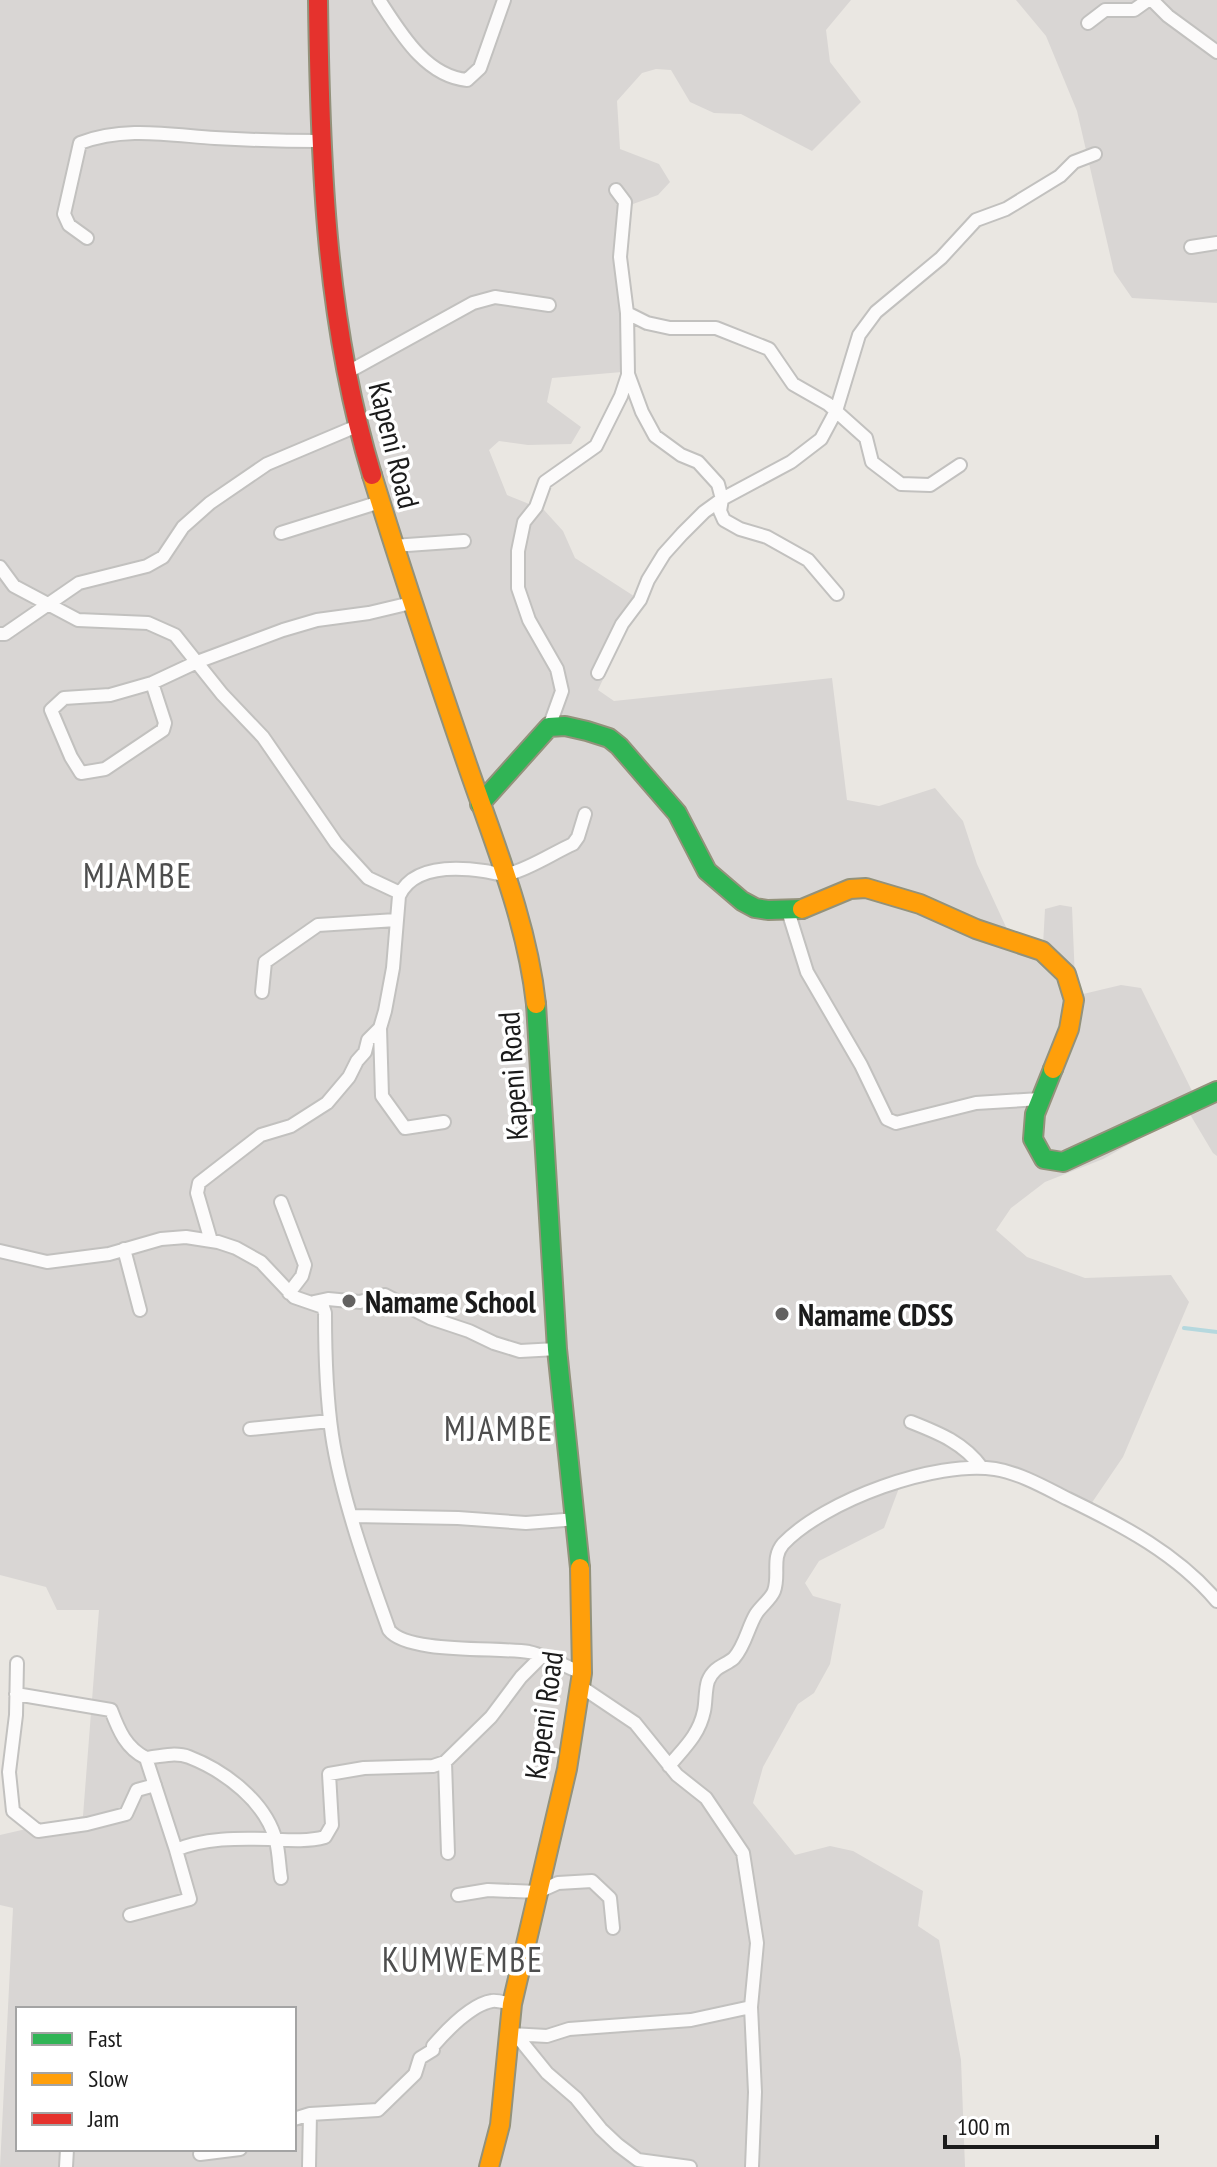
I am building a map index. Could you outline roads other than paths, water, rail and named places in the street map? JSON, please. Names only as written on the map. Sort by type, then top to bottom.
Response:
[{"type":"main road","name":"Kapeni Road","points":[[318,0],[320,141],[334,306],[357,426],[411,603],[507,875],[526,941],[536,1002],[557,1349],[577,1519],[582,1612],[581,1680],[567,1769],[512,2004],[513,2035],[500,2125],[489,2167]]},
{"type":"main road","points":[[480,804],[549,727],[565,726],[609,738],[638,765],[677,813],[707,871],[755,908],[804,909],[850,889],[866,888],[920,904],[976,929],[1042,951],[1057,961],[1070,983],[1070,1025],[1065,1047],[1032,1120],[1032,1145],[1044,1159],[1063,1162],[1217,1091]]},
{"type":"street","points":[[379,0],[408,43],[440,71],[467,80],[480,68],[504,0]]},
{"type":"street","points":[[1088,23],[1105,10],[1134,10],[1150,0],[1217,52]]},
{"type":"street","points":[[87,238],[69,225],[64,214],[80,143],[106,136],[153,132],[258,141],[320,141]]},
{"type":"street","points":[[598,673],[622,624],[640,600],[664,554],[704,512],[821,439],[836,411],[859,335],[876,312],[941,258],[976,220],[1006,209],[1060,176],[1074,162],[1095,154]]},
{"type":"street","points":[[549,727],[562,691],[557,669],[529,620],[518,588],[518,551],[524,522],[536,507],[545,482],[596,446],[621,396],[628,374],[627,313],[620,257],[625,202],[616,190]]},
{"type":"street","points":[[1191,247],[1217,243]]},
{"type":"street","points":[[348,372],[473,303],[495,297],[549,305]]},
{"type":"street","points":[[627,313],[647,323],[670,328],[716,328],[769,349],[793,384],[836,411],[866,438],[872,462],[901,484],[930,485],[960,465]]},
{"type":"street","points":[[628,374],[655,436],[681,455],[698,462],[718,484],[722,499],[720,511],[724,520],[740,529],[767,537],[808,560],[837,594]]},
{"type":"street","points":[[0,634],[5,634],[79,583],[155,561],[170,548],[183,527],[210,503],[267,464],[357,426]]},
{"type":"street","points":[[281,533],[380,502]]},
{"type":"street","points":[[393,546],[464,541]]},
{"type":"street","points":[[0,567],[14,586],[82,621],[131,621],[166,629],[183,642],[282,761],[336,843],[368,878],[400,893]]},
{"type":"street","points":[[152,683],[165,723],[163,730],[105,769],[81,773],[51,710],[64,698],[110,695],[152,683],[197,662],[317,620],[411,603]]},
{"type":"street","points":[[444,1122],[405,1128],[382,1096],[380,1028],[390,992],[400,893],[411,879],[441,870],[475,870],[507,875],[573,844],[585,814]]},
{"type":"street","points":[[788,911],[807,972],[861,1065],[887,1119],[896,1123],[976,1103],[1040,1099]]},
{"type":"street","points":[[262,992],[265,962],[318,925],[396,920]]},
{"type":"street","points":[[211,1241],[197,1193],[199,1183],[261,1135],[291,1126],[327,1103],[349,1077],[365,1052],[368,1040],[380,1028]]},
{"type":"street","points":[[281,1202],[305,1265],[302,1276],[289,1293]]},
{"type":"street","points":[[0,1251],[47,1262],[88,1258],[161,1239],[186,1237],[211,1241],[236,1248],[261,1262],[294,1297],[323,1307],[330,1421],[353,1516],[384,1617],[394,1636],[441,1647],[531,1653],[581,1680],[635,1723],[669,1766],[706,1798],[743,1853],[757,1943],[751,2007],[755,2092],[752,2167]]},
{"type":"street","points":[[124,1249],[140,1310]]},
{"type":"street","points":[[311,1302],[328,1299],[360,1302],[385,1295],[430,1318],[494,1343],[520,1351],[557,1349]]},
{"type":"street","points":[[250,1429],[330,1421]]},
{"type":"street","points":[[911,1422],[971,1452],[982,1468]]},
{"type":"street","points":[[669,1766],[698,1732],[708,1681],[720,1664],[734,1658],[753,1618],[774,1594],[777,1579],[775,1561],[781,1546],[837,1506],[868,1491],[971,1467],[999,1469],[1047,1488],[1160,1549],[1198,1579],[1217,1601]]},
{"type":"street","points":[[353,1516],[526,1523],[577,1519]]},
{"type":"street","points":[[176,1850],[192,1843],[321,1839],[328,1834],[332,1825],[329,1774],[364,1768],[433,1766],[445,1762],[491,1717],[521,1677],[541,1657]]},
{"type":"street","points":[[17,1663],[9,1772],[13,1811],[38,1831],[87,1824],[126,1814],[137,1790],[155,1785]]},
{"type":"street","points":[[16,1694],[111,1710],[119,1731],[133,1751],[146,1758],[170,1754],[188,1756],[225,1777],[249,1795],[264,1814],[276,1840],[281,1878]]},
{"type":"street","points":[[130,1915],[190,1899],[146,1758]]},
{"type":"street","points":[[445,1762],[448,1853]]},
{"type":"street","points":[[458,1895],[488,1890],[538,1892],[558,1883],[592,1881],[610,1898],[613,1928]]},
{"type":"street","points":[[296,2118],[310,2114],[381,2108],[415,2074],[420,2058],[433,2050],[446,2031],[471,2011],[491,2001],[512,2004]]},
{"type":"street","points":[[513,2035],[547,2036],[594,2026],[691,2020],[751,2007]]},
{"type":"street","points":[[513,2035],[547,2073],[576,2098],[601,2129],[638,2160],[690,2167]]},
{"type":"street","points":[[309,2167],[310,2114]]},
{"type":"street","points":[[200,2154],[224,2151]]},
{"type":"waterway","points":[[1184,1328],[1217,1332]]},
{"type":"place","name":"Namame School","points":[[349,1301]]},
{"type":"place","name":"Namame CDSS","points":[[782,1314]]},
{"type":"district","name":"MJAMBE","points":[[138,875]]},
{"type":"district","name":"MJAMBE","points":[[499,1428]]},
{"type":"district","name":"KUMWEMBE","points":[[463,1959]]}]
